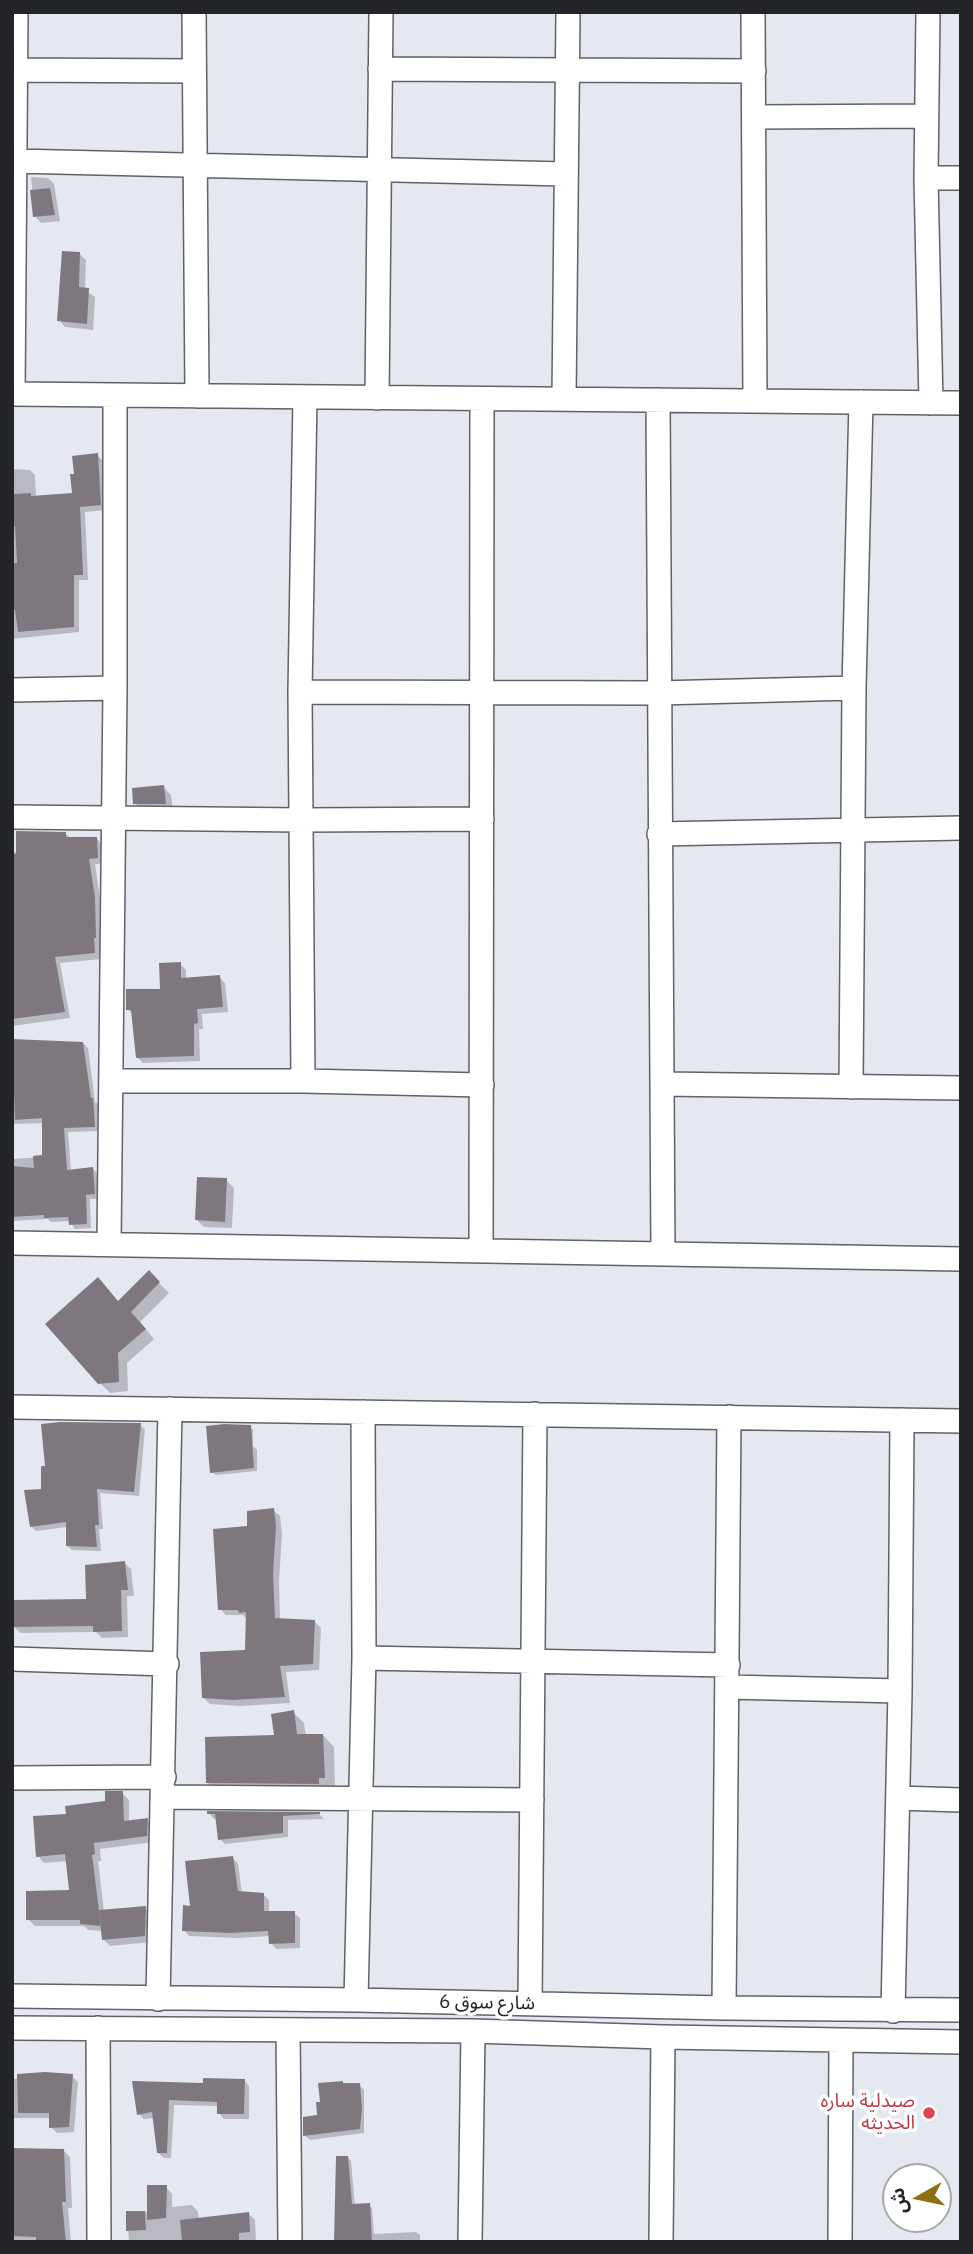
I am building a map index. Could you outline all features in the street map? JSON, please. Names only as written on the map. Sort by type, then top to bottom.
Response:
[{"type":"street","points":[[16,12],[13,394],[961,403]]},
{"type":"street","points":[[194,12],[197,396]]},
{"type":"street","points":[[377,398],[381,12]]},
{"type":"street","points":[[564,400],[568,12]]},
{"type":"street","points":[[753,12],[755,401]]},
{"type":"street","points":[[928,12],[926,178],[931,403]]},
{"type":"street","points":[[380,69],[754,71]]},
{"type":"street","points":[[14,70],[194,71]]},
{"type":"street","points":[[754,117],[926,117]]},
{"type":"street","points":[[15,162],[565,174]]},
{"type":"street","points":[[926,178],[961,178]]},
{"type":"street","points":[[109,1244],[115,395]]},
{"type":"street","points":[[303,1081],[300,692],[305,397]]},
{"type":"street","points":[[481,1251],[482,399]]},
{"type":"street","points":[[657,400],[663,1254]]},
{"type":"street","points":[[851,1087],[854,688],[861,402]]},
{"type":"street","points":[[12,690],[115,688]]},
{"type":"street","points":[[300,692],[659,693],[854,688]]},
{"type":"street","points":[[12,817],[482,819]]},
{"type":"street","points":[[659,834],[961,828]]},
{"type":"street","points":[[111,1081],[482,1085]]},
{"type":"street","points":[[662,1084],[961,1088]]},
{"type":"street","points":[[12,1243],[961,1259]]},
{"type":"street","points":[[12,1407],[961,1421]]},
{"type":"street","points":[[158,1998],[167,1664],[170,1409]]},
{"type":"street","points":[[356,2000],[364,1658],[363,1412]]},
{"type":"street","points":[[530,2003],[536,1415]]},
{"type":"street","points":[[723,2008],[729,1417]]},
{"type":"street","points":[[893,2011],[900,1691],[902,1420]]},
{"type":"street","points":[[364,1658],[535,1660],[900,1691]]},
{"type":"street","points":[[12,1659],[167,1664]]},
{"type":"street","points":[[12,1778],[360,1799],[532,1800]]},
{"type":"street","points":[[898,1798],[961,1800]]},
{"type":"street","name":"شارع سوق 6","points":[[12,1996],[961,2010]]},
{"type":"street","name":"شارع سوق 6","points":[[12,2028],[473,2031],[663,2038],[961,2042]]},
{"type":"street","points":[[98,2028],[99,2242]]},
{"type":"street","points":[[288,2030],[290,2242]]},
{"type":"street","points":[[470,2242],[473,2031]]},
{"type":"street","points":[[661,2242],[663,2038]]},
{"type":"street","points":[[840,2242],[841,2041]]},
{"type":"building","points":[[50,188],[55,215],[33,217],[30,190]]},
{"type":"building","points":[[62,251],[80,252],[79,287],[89,288],[87,324],[57,321]]},
{"type":"building","points":[[98,453],[101,505],[80,507],[83,575],[74,575],[74,627],[18,632],[15,610],[12,610],[12,563],[17,563],[15,526],[12,526],[12,494],[31,493],[31,496],[72,493],[72,456]]},
{"type":"building","points":[[164,785],[166,804],[133,804],[132,788]]},
{"type":"building","points":[[16,831],[66,832],[66,837],[97,837],[98,858],[89,859],[95,897],[95,953],[55,957],[65,1012],[12,1019],[12,854],[16,854]]},
{"type":"building","points":[[181,962],[181,978],[220,975],[223,1007],[197,1009],[194,1056],[136,1058],[131,1010],[126,1010],[126,989],[160,989],[159,963]]},
{"type":"building","points":[[12,1039],[83,1042],[95,1127],[64,1128],[67,1170],[93,1167],[95,1194],[86,1195],[87,1224],[69,1225],[68,1217],[12,1217],[12,1166],[34,1168],[33,1156],[42,1155],[42,1118],[15,1120]]},
{"type":"building","points":[[197,1177],[227,1178],[225,1222],[195,1220]]},
{"type":"building","points":[[149,1270],[160,1282],[131,1312],[146,1329],[118,1353],[119,1382],[98,1384],[45,1324],[98,1277],[118,1301]]},
{"type":"building","points":[[141,1423],[134,1492],[97,1489],[97,1547],[66,1546],[66,1522],[30,1527],[24,1490],[41,1489],[41,1466],[45,1466],[41,1424]]},
{"type":"building","points":[[251,1425],[254,1468],[210,1473],[206,1426]]},
{"type":"building","points":[[274,1508],[275,1618],[315,1620],[313,1664],[280,1666],[285,1697],[233,1700],[202,1698],[200,1652],[245,1650],[246,1612],[218,1610],[213,1529],[247,1526],[247,1511]]},
{"type":"building","points":[[125,1561],[128,1590],[121,1590],[122,1631],[93,1632],[93,1626],[12,1627],[12,1600],[86,1599],[85,1565]]},
{"type":"building","points":[[294,1710],[297,1734],[323,1734],[325,1778],[319,1778],[319,1784],[206,1783],[205,1737],[274,1735],[271,1714]]},
{"type":"building","points":[[105,1791],[123,1791],[124,1821],[148,1818],[147,1836],[94,1843],[95,1854],[92,1855],[101,1926],[80,1924],[80,1920],[26,1920],[26,1891],[69,1890],[65,1854],[36,1857],[33,1816],[66,1814],[65,1806],[105,1801]]},
{"type":"building","points":[[207,1811],[320,1814],[283,1816],[283,1833],[218,1840],[215,1814],[207,1814]]},
{"type":"building","points":[[233,1856],[238,1891],[264,1893],[264,1911],[295,1911],[295,1943],[269,1944],[268,1931],[182,1931],[183,1905],[190,1906],[185,1861]]},
{"type":"building","points":[[146,1906],[145,1936],[102,1940],[99,1910]]},
{"type":"building","points":[[17,2074],[73,2074],[69,2127],[49,2128],[49,2113],[18,2113]]},
{"type":"building","points":[[203,2078],[245,2079],[244,2114],[217,2114],[217,2102],[169,2100],[167,2153],[157,2153],[152,2112],[137,2115],[132,2081],[203,2083]]},
{"type":"building","points":[[318,2083],[360,2083],[360,2129],[303,2136],[303,2117],[317,2115],[316,2102],[320,2102]]},
{"type":"building","points":[[12,2148],[64,2149],[66,2202],[62,2202],[66,2242],[36,2242],[36,2237],[12,2236]]},
{"type":"building","points":[[336,2156],[348,2156],[352,2204],[370,2203],[372,2242],[334,2242]]},
{"type":"building","points":[[147,2185],[167,2185],[166,2218],[147,2220]]},
{"type":"building","points":[[126,2211],[145,2211],[146,2230],[126,2231]]},
{"type":"building","points":[[249,2212],[250,2232],[239,2233],[239,2242],[182,2242],[180,2220]]},
{"type":"place","name":"صيدلية ساره الحديثه","points":[[929,2113]]}]
